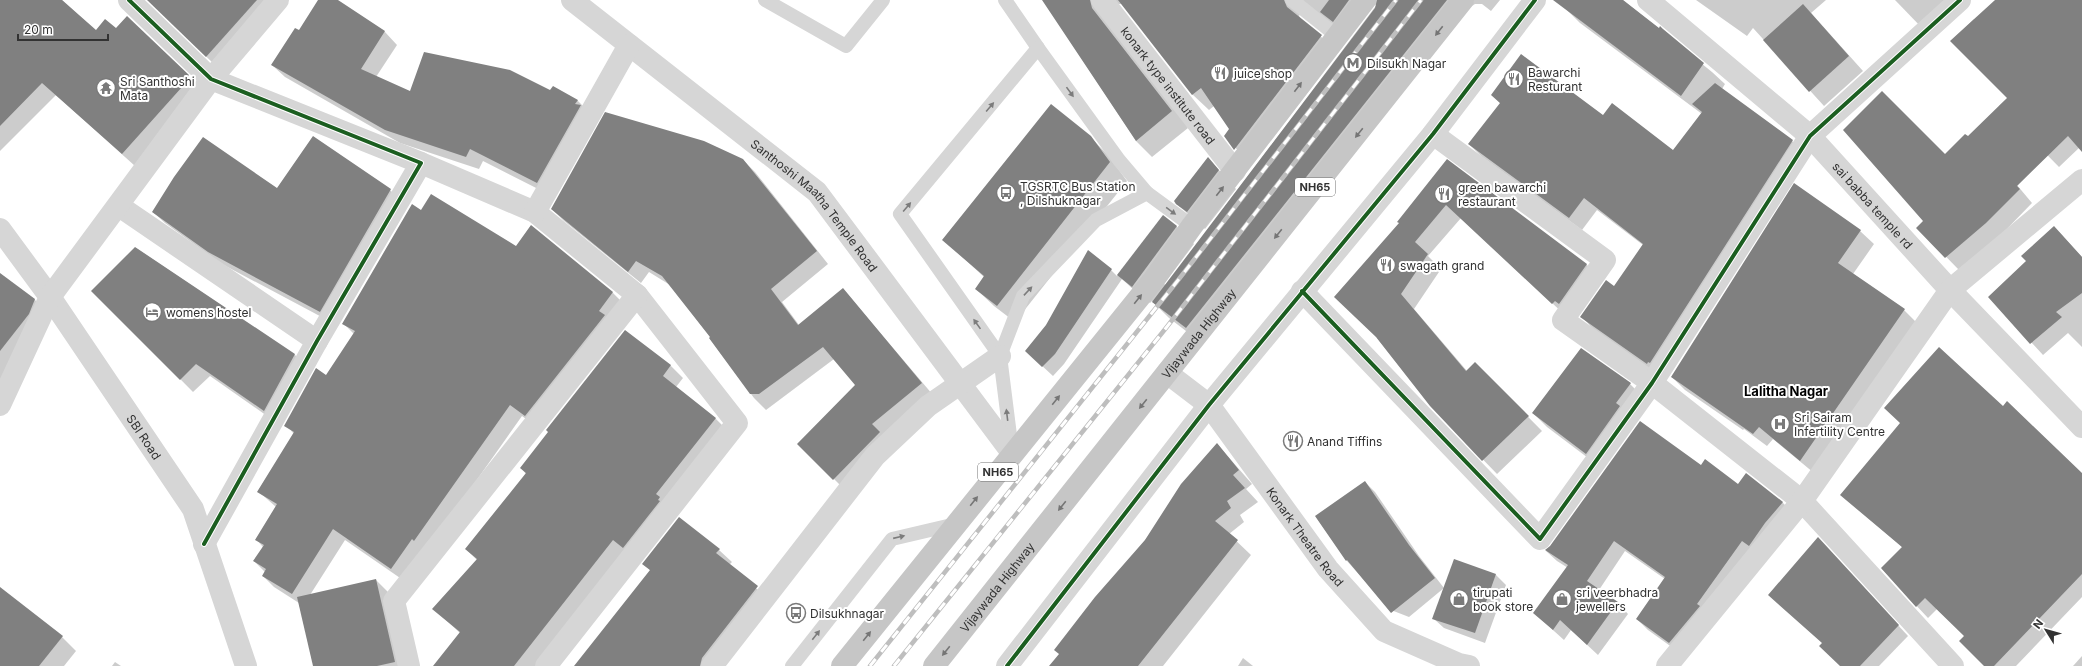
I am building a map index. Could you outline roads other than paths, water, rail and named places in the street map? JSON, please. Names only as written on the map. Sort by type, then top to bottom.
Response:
[{"type":"highway","name":"NH65","points":[[842,666],[1012,453],[1155,278],[1192,226],[1365,0]]},
{"type":"highway","name":"Vijaywada Highway","points":[[934,666],[1463,0]]},
{"type":"street","points":[[129,0],[211,79],[421,163],[535,212],[637,295],[737,423],[546,666]]},
{"type":"street","points":[[0,405],[50,297],[119,206],[211,79],[278,0]]},
{"type":"street","name":"Santhoshi Maatha Temple Road","points":[[572,0],[817,192],[1012,453]]},
{"type":"street","name":"konark type institute road","points":[[1102,0],[1235,171]]},
{"type":"street","points":[[1007,666],[1209,405],[1433,134],[1535,0]]},
{"type":"street","name":"sai babba temple rd","points":[[1648,0],[1810,136],[1950,290],[2082,427]]},
{"type":"street","points":[[1302,291],[1540,539],[1652,383],[1810,136],[1960,0]]},
{"type":"street","points":[[535,212],[629,45]]},
{"type":"street","points":[[1433,134],[1605,260],[1563,320],[1652,383],[1802,501],[1953,666]]},
{"type":"street","points":[[204,544],[317,341],[421,163]]},
{"type":"street","points":[[1667,666],[1802,501],[1950,290],[2082,180]]},
{"type":"street","points":[[119,206],[317,341]]},
{"type":"street","name":"SBI Road","points":[[0,230],[50,297],[193,509],[246,666]]},
{"type":"street","points":[[409,666],[394,601],[637,295]]},
{"type":"street","points":[[712,666],[875,456],[928,406],[1000,356]]},
{"type":"street","name":"Konark Theatre Road","points":[[1167,373],[1209,405],[1328,569],[1384,631],[1461,665]]},
{"type":"lane","points":[[765,0],[846,46],[883,0]]},
{"type":"lane","points":[[1006,0],[1038,48],[1119,160],[1147,193],[1192,226]]},
{"type":"lane","points":[[1292,0],[1337,36]]},
{"type":"lane","points":[[1000,356],[900,214],[1038,48]]},
{"type":"lane","points":[[1012,453],[1000,356],[1023,296],[1096,220],[1147,193]]},
{"type":"lane","points":[[792,666],[892,539],[956,524]]},
{"type":"railway","points":[[870,666],[1179,279],[1396,0]]},
{"type":"railway","points":[[894,666],[1166,328],[1421,0]]},
{"type":"place","name":"Dilsukh Nagar","points":[[1353,63]]},
{"type":"place","name":"juice shop","points":[[1220,73]]},
{"type":"place","name":"Bawarchi Resturant","points":[[1514,79]]},
{"type":"place","name":"Sri Santhoshi Mata","points":[[106,88]]},
{"type":"place","name":"TGSRTC Bus Station , Dilshuknagar","points":[[1006,193]]},
{"type":"place","name":"green bawarchi restaurant","points":[[1444,194]]},
{"type":"place","name":"swagath grand","points":[[1386,265]]},
{"type":"place","name":"womens hostel","points":[[152,312]]},
{"type":"place","name":"Sri Sairam Infertility Centre","points":[[1780,424]]},
{"type":"place","name":"Anand Tiffins","points":[[1293,441]]},
{"type":"place","name":"tirupati book store","points":[[1459,599]]},
{"type":"place","name":"sri veerbhadra jewellers","points":[[1562,599]]},
{"type":"place","name":"Dilsukhnagar","points":[[796,613]]},
{"type":"district","name":"Lalitha Nagar","points":[[1786,391]]}]
